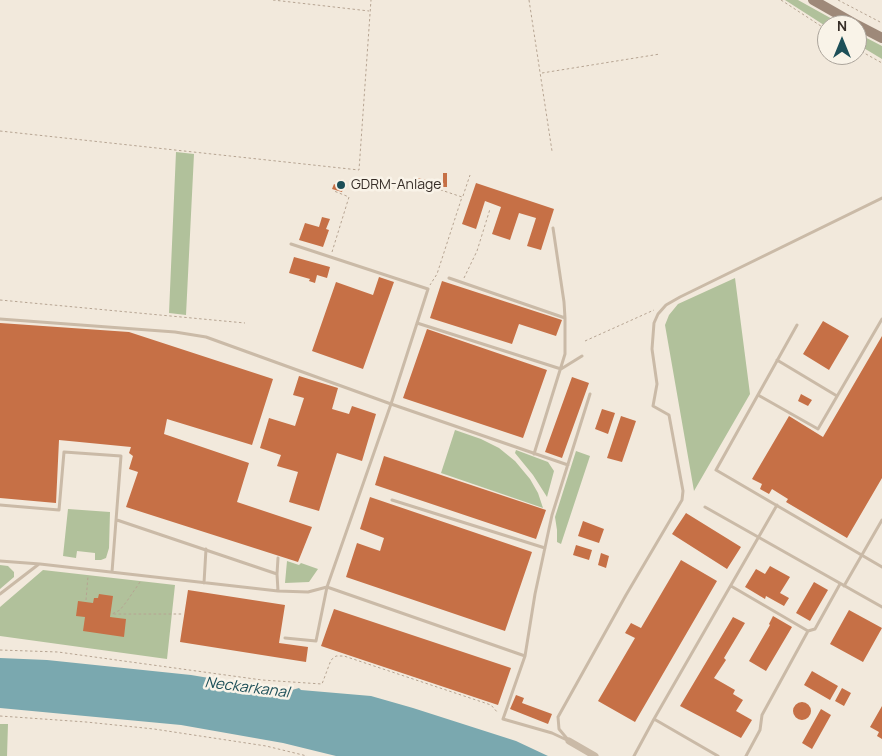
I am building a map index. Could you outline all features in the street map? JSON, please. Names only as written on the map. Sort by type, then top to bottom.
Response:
[{"type":"main road","points":[[813,0],[839,15]]},
{"type":"main road","points":[[867,30],[882,38]]},
{"type":"street","points":[[569,741],[595,756]]},
{"type":"lane","points":[[569,741],[559,729],[558,717],[682,500],[683,491],[669,415],[654,406],[657,384],[652,349],[654,323],[658,314],[666,305],[882,198]]},
{"type":"lane","points":[[534,454],[565,354],[564,302],[554,228]]},
{"type":"lane","points":[[285,638],[316,641],[327,587],[391,404],[428,289],[291,244]]},
{"type":"lane","points":[[449,278],[565,318]]},
{"type":"lane","points":[[758,395],[818,429],[882,319]]},
{"type":"lane","points":[[0,320],[175,332],[206,337],[568,465]]},
{"type":"lane","points":[[417,323],[560,369],[582,356]]},
{"type":"lane","points":[[797,325],[716,470],[882,567]]},
{"type":"lane","points":[[778,360],[838,396]]},
{"type":"lane","points":[[569,741],[552,733],[503,719],[525,656],[552,515],[590,394]]},
{"type":"lane","points":[[0,505],[60,510],[64,452],[121,456],[112,572]]},
{"type":"lane","points":[[392,500],[545,548]]},
{"type":"lane","points":[[634,756],[777,505]]},
{"type":"lane","points":[[705,506],[882,607]]},
{"type":"lane","points":[[117,520],[277,574]]},
{"type":"lane","points":[[746,756],[760,730],[762,715],[808,631],[815,629],[882,520]]},
{"type":"lane","points":[[204,583],[206,549]]},
{"type":"lane","points":[[278,558],[278,591]]},
{"type":"lane","points":[[0,561],[89,569],[278,591],[308,592],[327,587],[525,656]]},
{"type":"lane","points":[[0,594],[40,564]]},
{"type":"lane","points":[[731,586],[808,631]]},
{"type":"lane","points":[[654,720],[718,756]]},
{"type":"path","points":[[273,0],[370,11]]},
{"type":"path","points":[[0,131],[359,170],[371,0]]},
{"type":"path","points":[[529,0],[552,151]]},
{"type":"path","points":[[781,0],[817,23]]},
{"type":"path","points":[[838,0],[882,23]]},
{"type":"path","points":[[541,73],[660,54]]},
{"type":"path","points":[[867,55],[882,63]]},
{"type":"path","points":[[428,289],[437,274],[470,175]]},
{"type":"path","points":[[426,185],[462,197]]},
{"type":"path","points":[[330,257],[349,197],[334,192]]},
{"type":"path","points":[[462,282],[476,251],[490,209]]},
{"type":"path","points":[[0,300],[245,323]]},
{"type":"path","points":[[585,341],[666,305]]},
{"type":"path","points":[[86,600],[89,569]]},
{"type":"path","points":[[144,576],[128,601],[120,610],[112,614],[183,614]]},
{"type":"path","points":[[0,650],[58,652],[262,680],[322,684],[331,660],[336,656],[344,656],[491,705],[503,719]]},
{"type":"path","points":[[0,716],[154,729],[266,746],[307,756]]},
{"type":"green space","points":[[785,0],[798,0],[825,15],[817,15],[817,21]]},
{"type":"green space","points":[[867,38],[882,46],[882,59],[867,50]]},
{"type":"green space","points":[[176,152],[194,154],[186,315],[169,313]]},
{"type":"green space","points":[[735,278],[750,394],[694,491],[665,325],[669,315],[678,304]]},
{"type":"green space","points":[[455,430],[481,439],[499,448],[515,461],[530,479],[538,493],[543,508],[441,473]]},
{"type":"green space","points":[[516,450],[548,462],[554,471],[547,497],[533,475],[515,453]]},
{"type":"green space","points":[[576,451],[590,456],[561,544],[557,542],[555,517]]},
{"type":"green space","points":[[68,509],[110,512],[109,548],[106,558],[95,560],[95,553],[77,551],[76,558],[63,556]]},
{"type":"green space","points":[[287,561],[299,565],[301,563],[318,569],[309,582],[285,583]]},
{"type":"green space","points":[[0,565],[8,566],[14,572],[14,577],[0,589]]},
{"type":"green space","points":[[43,570],[175,585],[167,659],[0,636],[0,607]]},
{"type":"green space","points":[[0,724],[8,724],[7,756],[0,756]]},
{"type":"water","name":"Neckarkanal","points":[[0,658],[47,660],[191,675],[292,690],[299,688],[301,690],[371,696],[516,741],[548,756],[336,756],[283,743],[181,725],[0,708]]},
{"type":"building","points":[[443,173],[447,173],[447,187],[443,187]]},
{"type":"building","points":[[418,178],[426,180],[424,188],[416,185]]},
{"type":"building","name":"GDRM-Anlage","points":[[340,179],[345,181],[342,192],[332,189],[334,184],[338,186]]},
{"type":"building","points":[[476,183],[554,209],[541,250],[527,246],[536,218],[519,213],[510,240],[492,234],[501,207],[485,201],[476,229],[462,224]]},
{"type":"building","points":[[322,217],[330,219],[326,229],[329,230],[323,247],[299,240],[305,223],[319,227]]},
{"type":"building","points":[[294,257],[330,267],[327,278],[317,275],[315,283],[309,281],[310,279],[289,273]]},
{"type":"building","points":[[379,277],[394,282],[363,369],[312,351],[336,282],[373,295]]},
{"type":"building","points":[[442,281],[562,320],[556,336],[519,324],[512,344],[430,318]]},
{"type":"building","points":[[823,321],[849,336],[829,370],[803,354]]},
{"type":"building","points":[[0,323],[129,332],[273,379],[252,445],[167,419],[164,434],[249,463],[237,502],[312,527],[298,562],[126,507],[138,472],[129,469],[133,456],[129,453],[131,447],[59,440],[56,503],[0,498]]},
{"type":"building","points":[[427,329],[547,370],[523,438],[403,398]]},
{"type":"building","points":[[882,336],[882,478],[847,538],[786,502],[788,499],[772,489],[769,494],[760,489],[762,484],[752,479],[789,416],[823,437]]},
{"type":"building","points":[[299,376],[338,388],[332,409],[349,414],[352,406],[376,414],[362,461],[337,453],[319,511],[289,502],[298,472],[277,466],[281,455],[260,448],[269,418],[295,426],[304,398],[293,395]]},
{"type":"building","points":[[572,377],[589,383],[562,458],[545,452]]},
{"type":"building","points":[[801,394],[812,400],[808,406],[798,401]]},
{"type":"building","points":[[602,409],[615,413],[608,434],[595,429]]},
{"type":"building","points":[[621,416],[636,421],[622,462],[607,458]]},
{"type":"building","points":[[384,456],[546,510],[536,539],[375,485]]},
{"type":"building","points":[[370,497],[532,552],[505,631],[346,577],[357,543],[380,551],[384,538],[360,529]]},
{"type":"building","points":[[686,513],[741,547],[727,569],[672,534]]},
{"type":"building","points":[[583,521],[604,529],[599,543],[578,536]]},
{"type":"building","points":[[576,545],[592,550],[589,560],[573,555]]},
{"type":"building","points":[[601,553],[609,556],[606,568],[598,565]]},
{"type":"building","points":[[681,560],[717,581],[635,722],[598,701],[635,638],[625,633],[631,623],[641,628]]},
{"type":"building","points":[[770,566],[790,577],[780,593],[789,598],[784,606],[766,596],[765,599],[745,587],[756,569],[765,574]]},
{"type":"building","points":[[814,582],[828,590],[810,621],[796,613]]},
{"type":"building","points":[[188,590],[285,605],[279,643],[308,647],[306,662],[180,642]]},
{"type":"building","points":[[99,594],[113,596],[110,617],[126,619],[124,637],[83,631],[85,617],[76,616],[78,601],[93,603],[94,598],[98,598]]},
{"type":"building","points":[[334,609],[511,668],[498,705],[321,646]]},
{"type":"building","points":[[849,610],[882,628],[863,662],[830,644]]},
{"type":"building","points":[[773,616],[792,627],[766,671],[749,661],[770,625]]},
{"type":"building","points":[[733,617],[745,623],[724,658],[726,660],[714,678],[735,690],[733,694],[743,700],[736,711],[752,720],[741,738],[680,706]]},
{"type":"building","points":[[812,671],[838,686],[830,700],[804,685]]},
{"type":"building","points":[[842,688],[851,693],[844,706],[835,701]]},
{"type":"building","points":[[516,695],[524,698],[522,703],[552,714],[548,724],[510,709]]},
{"type":"building","points":[[802,702],[810,707],[811,711],[806,719],[802,720],[794,715],[793,711],[798,703]]},
{"type":"building","points":[[882,706],[882,739],[877,736],[879,732],[870,727]]},
{"type":"building","points":[[821,709],[831,715],[812,749],[802,743]]},
{"type":"place","name":"GDRM-Anlage","points":[[341,185]]}]
